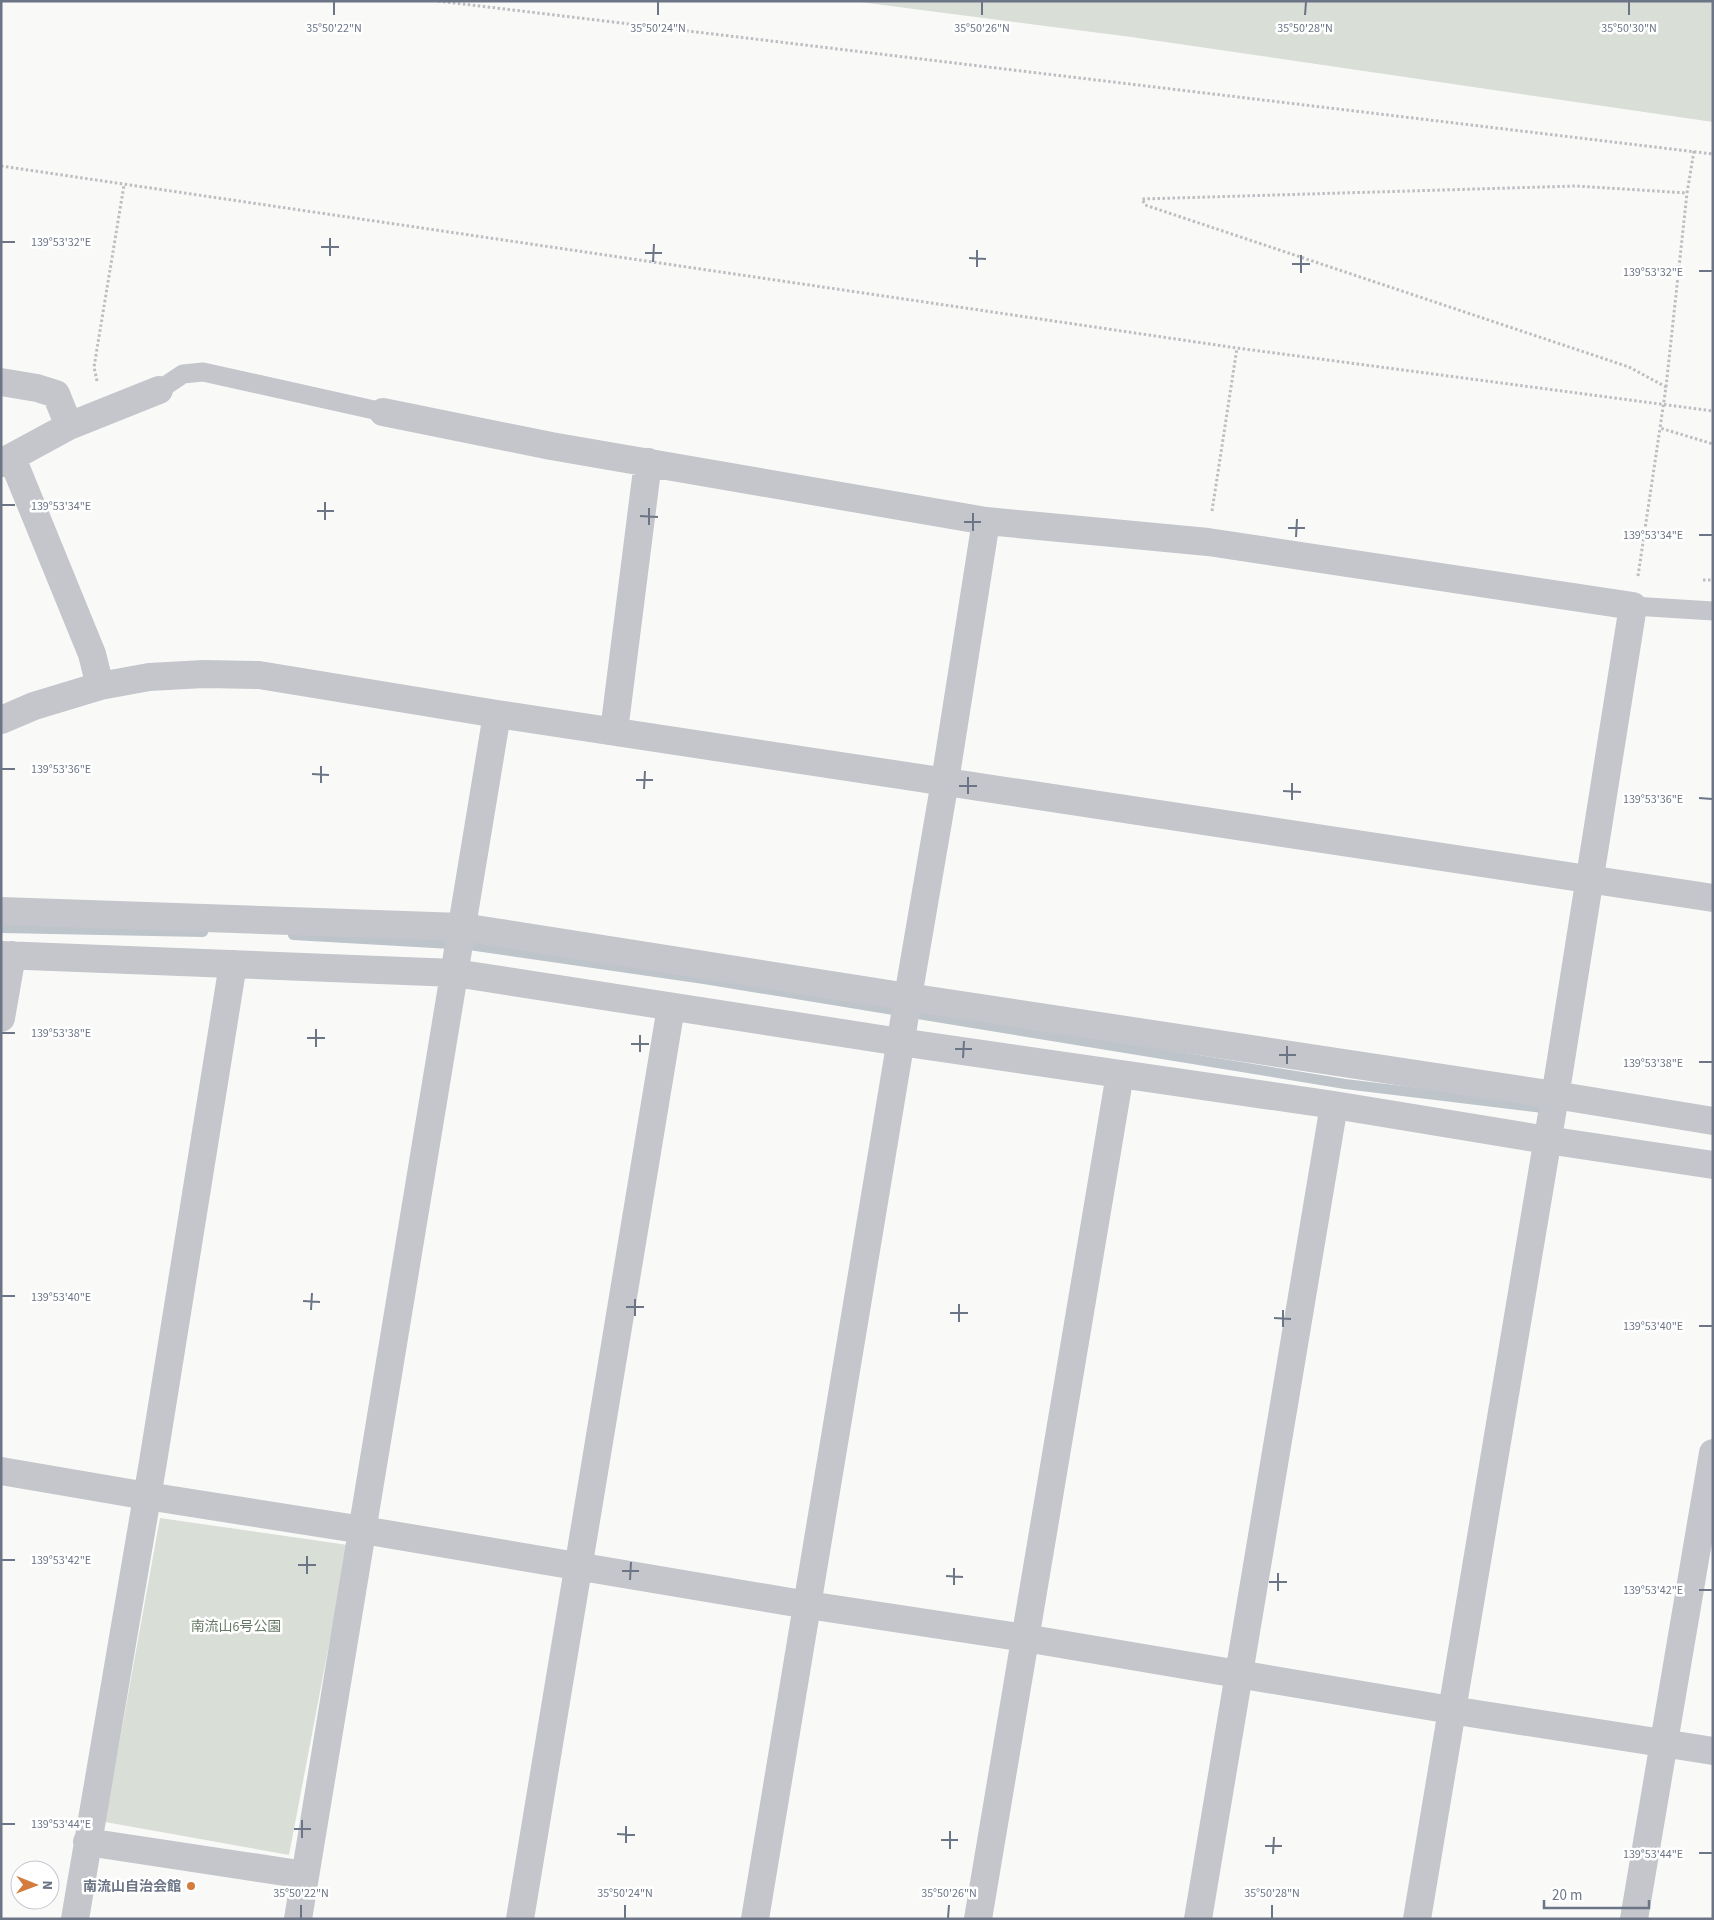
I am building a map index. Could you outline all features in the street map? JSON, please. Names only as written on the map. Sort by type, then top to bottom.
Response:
[{"type":"street","points":[[1,382],[38,388],[56,394],[70,426]]},
{"type":"street","points":[[100,686],[92,654],[6,460],[70,426],[159,390]]},
{"type":"street","points":[[383,412],[551,446],[986,521],[1208,542],[1633,606],[1555,1095],[1417,1919]]},
{"type":"street","points":[[614,732],[648,462]]},
{"type":"street","points":[[755,1919],[945,781],[986,521]]},
{"type":"street","points":[[1,720],[34,706],[100,686],[158,676],[204,674],[259,675],[614,732],[1713,898]]},
{"type":"street","points":[[298,1919],[497,714]]},
{"type":"street","points":[[1,911],[462,927],[1713,1121]]},
{"type":"street","points":[[1,1018],[7,955],[455,973],[900,1042],[1334,1105],[1713,1165]]},
{"type":"street","points":[[75,1919],[147,1496],[233,964]]},
{"type":"street","points":[[520,1919],[671,1007]]},
{"type":"street","points":[[978,1919],[1120,1074]]},
{"type":"street","points":[[1198,1919],[1237,1674],[1334,1105]]},
{"type":"street","points":[[1634,1919],[1663,1743],[1707,1524],[1713,1453]]},
{"type":"street","points":[[1,1471],[808,1605],[1025,1638],[1451,1710],[1713,1751]]},
{"type":"street","points":[[87,1842],[305,1875]]},
{"type":"lane","points":[[159,390],[183,374],[203,372],[383,412]]},
{"type":"lane","points":[[1633,606],[1713,611]]},
{"type":"path","points":[[438,1],[1713,154]]},
{"type":"path","points":[[1637,578],[1666,387],[1687,194],[1694,151]]},
{"type":"path","points":[[1,166],[704,268],[1000,314],[1237,348],[1713,411]]},
{"type":"path","points":[[102,413],[94,367],[124,185]]},
{"type":"path","points":[[1666,387],[1629,367],[1145,205],[1142,199],[1576,186],[1687,194]]},
{"type":"path","points":[[1208,542],[1237,348]]},
{"type":"path","points":[[1660,428],[1713,444]]},
{"type":"green space","points":[[852,1],[1713,1],[1713,122],[1131,37]]},
{"type":"green space","name":"南流山6号公園","points":[[160,1518],[348,1545],[289,1855],[105,1822]]},
{"type":"waterway","points":[[1,928],[203,932]]},
{"type":"waterway","points":[[293,935],[469,945],[704,979],[1345,1084],[1551,1109]]},
{"type":"place","name":"南流山自治会館","points":[[191,1886]]}]
